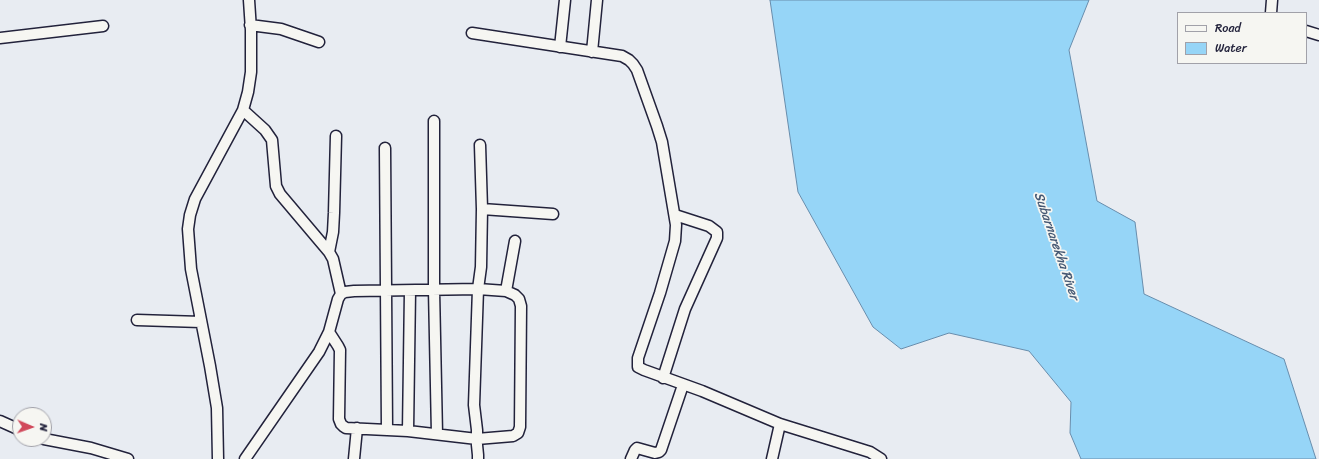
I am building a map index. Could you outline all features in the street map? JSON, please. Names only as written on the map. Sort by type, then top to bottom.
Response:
[{"type":"street","points":[[218,459],[217,408],[190,269],[188,229],[190,215],[195,199],[243,110],[248,92],[251,72],[249,0]]},
{"type":"street","points":[[560,47],[565,0]]},
{"type":"street","points":[[592,52],[597,0]]},
{"type":"street","points":[[1271,12],[1272,0]]},
{"type":"street","points":[[250,25],[280,29],[319,42]]},
{"type":"street","points":[[0,38],[103,26]]},
{"type":"street","points":[[1307,31],[1319,35]]},
{"type":"street","points":[[472,33],[622,56],[629,60],[637,70],[662,142],[675,215],[676,234],[637,363],[641,369],[780,424],[870,452],[881,459]]},
{"type":"street","points":[[243,110],[266,130],[272,140],[276,186],[280,194],[329,252],[333,259],[341,294]]},
{"type":"street","points":[[434,121],[434,290],[437,434]]},
{"type":"street","points":[[329,252],[333,232],[336,136]]},
{"type":"street","points":[[478,459],[474,405],[478,289],[481,267],[482,209],[480,145]]},
{"type":"street","points":[[386,148],[387,429]]},
{"type":"street","points":[[482,209],[553,214]]},
{"type":"street","points":[[663,378],[685,309],[717,238],[717,232],[709,226],[675,215]]},
{"type":"street","points":[[506,292],[515,241]]},
{"type":"street","points":[[245,459],[319,352],[329,332],[338,298],[345,292],[354,291],[478,289],[506,292],[515,295],[521,306],[520,426],[518,433],[513,436],[477,439],[387,429],[346,428],[340,422],[340,350],[329,332]]},
{"type":"street","points":[[408,431],[410,291]]},
{"type":"street","points":[[137,320],[201,322]]},
{"type":"street","points":[[631,459],[637,448],[655,453],[661,450],[683,385]]},
{"type":"street","points":[[0,421],[12,426]]},
{"type":"street","points":[[772,459],[780,424]]},
{"type":"street","points":[[0,428],[12,429]]},
{"type":"street","points":[[354,459],[357,428]]},
{"type":"street","points":[[52,441],[91,448],[128,459]]},
{"type":"street","points":[[91,448],[96,459]]},
{"type":"water","name":"Subarnarekha River","points":[[770,0],[1089,0],[1069,50],[1097,201],[1135,222],[1144,294],[1284,359],[1316,459],[1081,459],[1070,433],[1071,402],[1029,351],[949,333],[901,349],[873,327],[798,192]]}]
